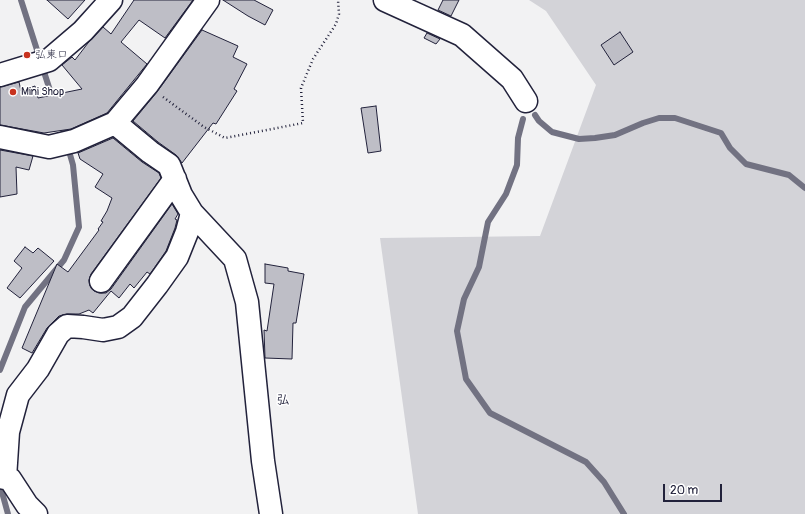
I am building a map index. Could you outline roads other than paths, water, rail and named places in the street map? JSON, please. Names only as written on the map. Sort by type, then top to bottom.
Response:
[{"type":"street","points":[[0,75],[48,60],[83,30],[111,0]]},
{"type":"street","points":[[0,138],[49,147],[74,141],[115,123],[147,85],[208,0]]},
{"type":"street","points":[[385,0],[462,35],[512,79],[526,101]]},
{"type":"street","points":[[115,123],[150,152],[169,165],[181,195],[192,213],[235,259],[246,302],[263,461],[271,514]]},
{"type":"street","points":[[102,281],[175,179]]},
{"type":"street","points":[[36,514],[27,505],[10,479],[2,478],[8,432],[18,395],[38,369],[58,334],[67,326],[103,330],[118,327],[132,317],[177,256],[192,213]]},
{"type":"waterway","points":[[21,0],[54,103]]},
{"type":"waterway","points":[[535,115],[539,121],[552,132],[579,139],[615,135],[659,118],[675,118],[721,133],[730,148],[746,164],[789,175],[805,188]]},
{"type":"waterway","points":[[523,119],[518,138],[517,165],[506,194],[488,222],[479,267],[464,299],[457,331],[466,379],[490,413],[586,462],[604,482],[624,514]]},
{"type":"waterway","points":[[0,370],[25,307],[64,260],[79,227],[73,165],[61,123]]},
{"type":"waterway","points":[[0,485],[8,514]]},
{"type":"place","name":"弘東口","points":[[27,55]]},
{"type":"place","name":"Mini Shop","points":[[13,92]]},
{"type":"district","name":"弘","points":[[283,401]]}]
